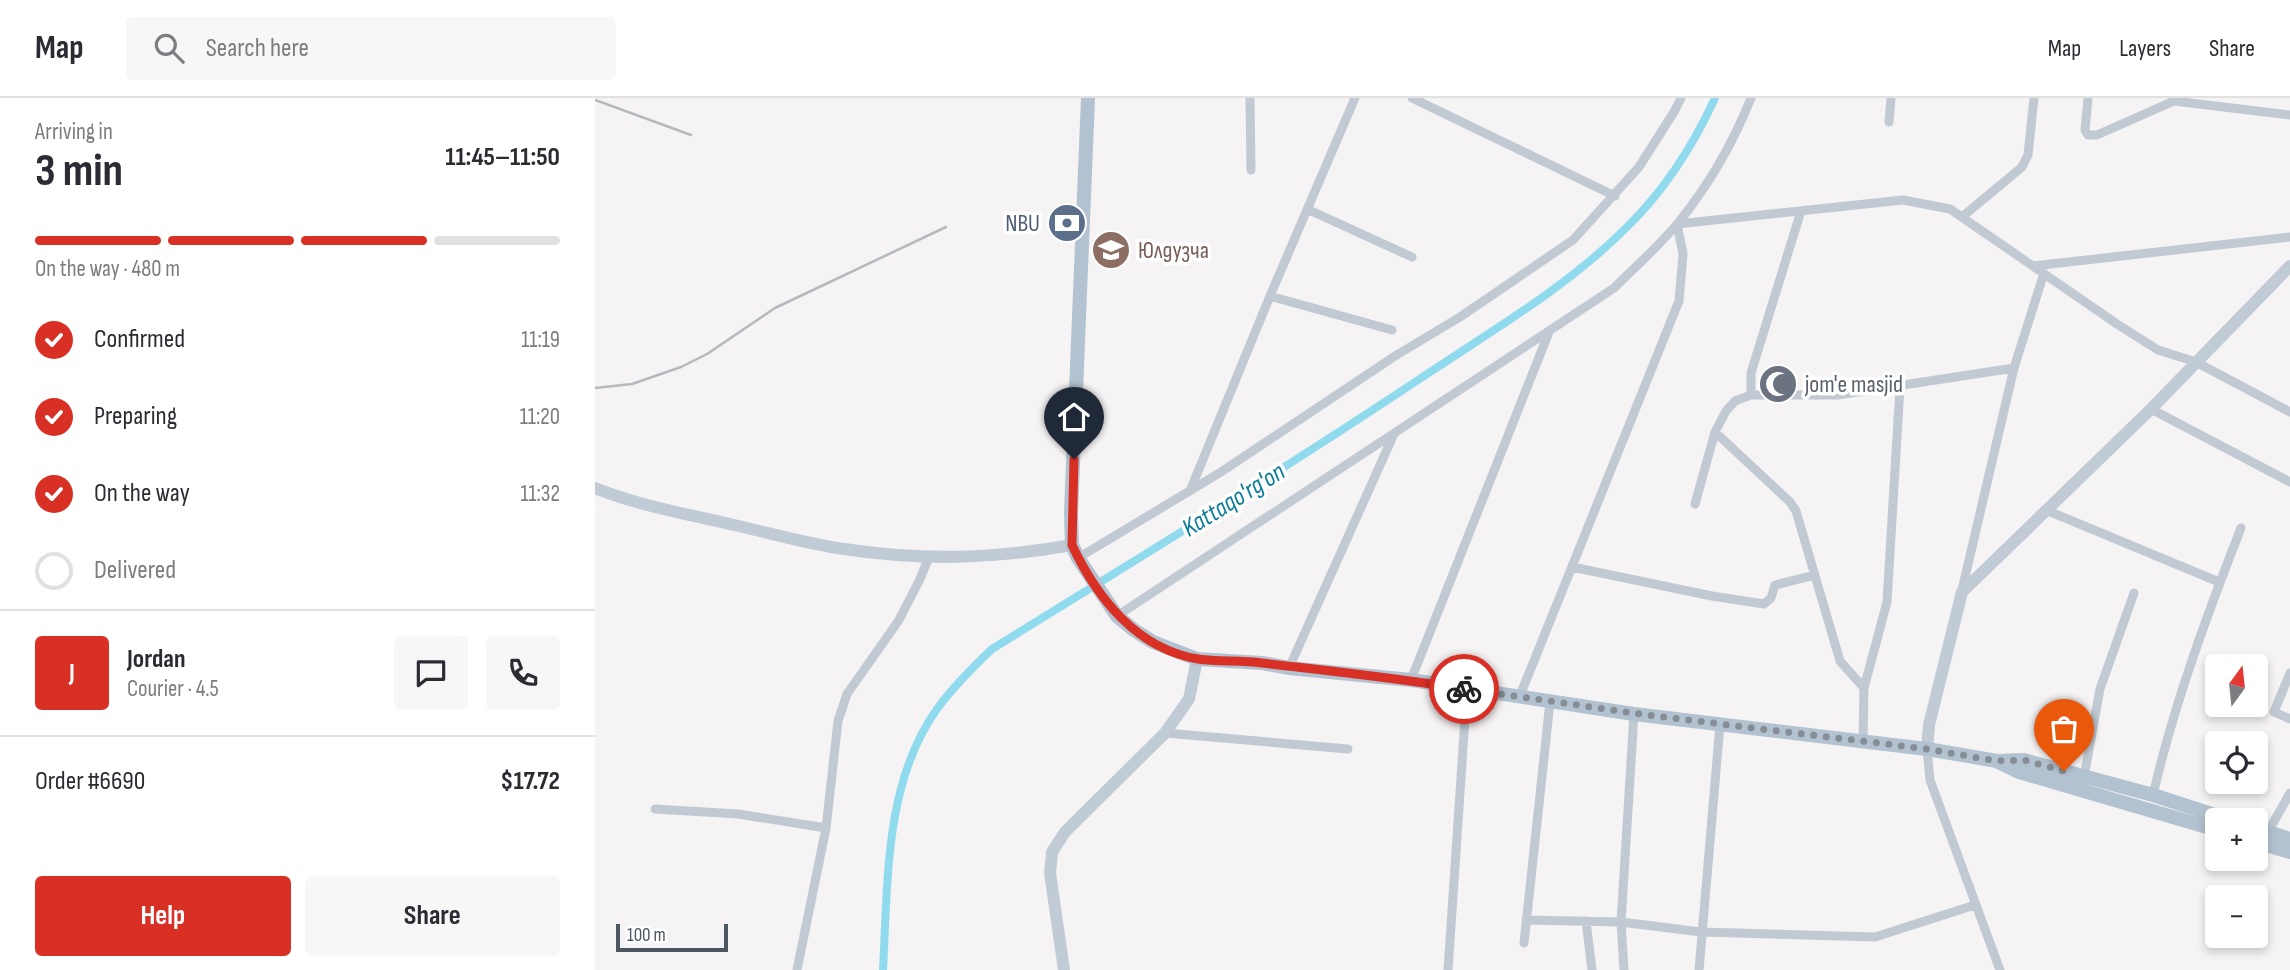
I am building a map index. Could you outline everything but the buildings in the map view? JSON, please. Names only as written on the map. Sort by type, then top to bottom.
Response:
[{"type":"main road","points":[[1088,98],[1071,513],[1075,551],[1117,616],[1134,631],[1153,642],[1197,659],[1262,663],[1411,680],[1634,714],[1927,749],[1997,761],[2024,760],[2205,812]]},
{"type":"main road","points":[[1997,761],[2019,772],[2205,827]]},
{"type":"main road","points":[[2268,832],[2290,838]]},
{"type":"main road","points":[[2268,846],[2290,852]]},
{"type":"street","points":[[1249,98],[1251,170]]},
{"type":"street","points":[[1190,491],[1355,98]]},
{"type":"street","points":[[1412,98],[1615,196]]},
{"type":"street","points":[[595,488],[646,505],[841,549],[929,557],[1075,551],[1190,491],[1573,240],[1639,167],[1681,98]]},
{"type":"street","points":[[1117,616],[1614,288],[1677,224],[1709,182],[1740,126],[1751,98]]},
{"type":"street","points":[[1889,122],[1891,98]]},
{"type":"street","points":[[1962,217],[2022,167],[2028,155],[2034,98]]},
{"type":"street","points":[[2088,98],[2085,130],[2088,135],[2097,135],[2175,100],[2290,115]]},
{"type":"street","points":[[1677,224],[1903,200],[1950,209],[2158,350],[2196,362],[2290,412]]},
{"type":"street","points":[[1307,209],[1412,257]]},
{"type":"street","points":[[1751,395],[1751,373],[1801,211]]},
{"type":"street","points":[[1519,698],[1679,301],[1683,254],[1677,224]]},
{"type":"street","points":[[2033,266],[2290,237]]},
{"type":"street","points":[[1962,592],[2151,409],[2290,266]]},
{"type":"street","points":[[2000,970],[1930,780],[1927,749],[1929,725],[2014,368],[2044,274]]},
{"type":"street","points":[[1270,296],[1392,330]]},
{"type":"street","points":[[1411,680],[1550,330]]},
{"type":"street","points":[[1695,505],[1715,432],[1726,411],[1735,401],[1751,395],[1838,396],[2014,368]]},
{"type":"street","points":[[1863,742],[1864,688],[1887,602],[1900,387]]},
{"type":"street","points":[[2151,409],[2290,482]]},
{"type":"street","points":[[1289,668],[1394,432]]},
{"type":"street","points":[[1715,432],[1790,502],[1796,511],[1840,662],[1864,688]]},
{"type":"street","points":[[2046,510],[2220,582]]},
{"type":"street","points":[[2153,795],[2165,743],[2241,528]]},
{"type":"street","points":[[797,970],[826,828],[838,721],[847,694],[899,620],[929,557]]},
{"type":"street","points":[[1572,567],[1764,604],[1771,598],[1775,585],[1815,575]]},
{"type":"street","points":[[2084,776],[2100,688],[2134,593]]},
{"type":"street","points":[[1064,970],[1049,873],[1052,852],[1065,832],[1164,733],[1189,699],[1197,659]]},
{"type":"street","points":[[2290,673],[2274,712],[2290,719]]},
{"type":"street","points":[[1448,970],[1467,689]]},
{"type":"street","points":[[1524,943],[1550,702]]},
{"type":"street","points":[[1624,970],[1621,922],[1634,714]]},
{"type":"street","points":[[1699,970],[1720,724]]},
{"type":"street","points":[[1164,733],[1348,749]]},
{"type":"street","points":[[2268,822],[2290,793]]},
{"type":"street","points":[[655,809],[738,814],[826,828]]},
{"type":"street","points":[[1526,920],[1621,922],[1701,932],[1875,937],[1975,905]]},
{"type":"street","points":[[1586,921],[1592,970]]},
{"type":"waterway","name":"Kattaqo'rg'on","points":[[883,970],[888,869],[898,801],[920,738],[937,709],[963,678],[992,649],[1315,447],[1501,326],[1579,270],[1626,228],[1665,184],[1697,134],[1715,98]]},
{"type":"railway","points":[[595,100],[691,135]]},
{"type":"railway","points":[[595,388],[632,384],[681,367],[707,354],[775,308],[946,227]]},
{"type":"way so far","points":[[1464,689],[1655,716],[1927,749],[1997,761],[2024,760],[2064,771]]},
{"type":"place","name":"NBU","points":[[1067,223]]},
{"type":"place","name":"Юлдузча","points":[[1111,250]]},
{"type":"place","name":"jom'e masjid","points":[[1778,384]]},
{"type":"route","points":[[1074,459],[1072,545],[1117,616],[1143,637],[1197,659],[1262,663],[1411,680],[1464,689]]}]
